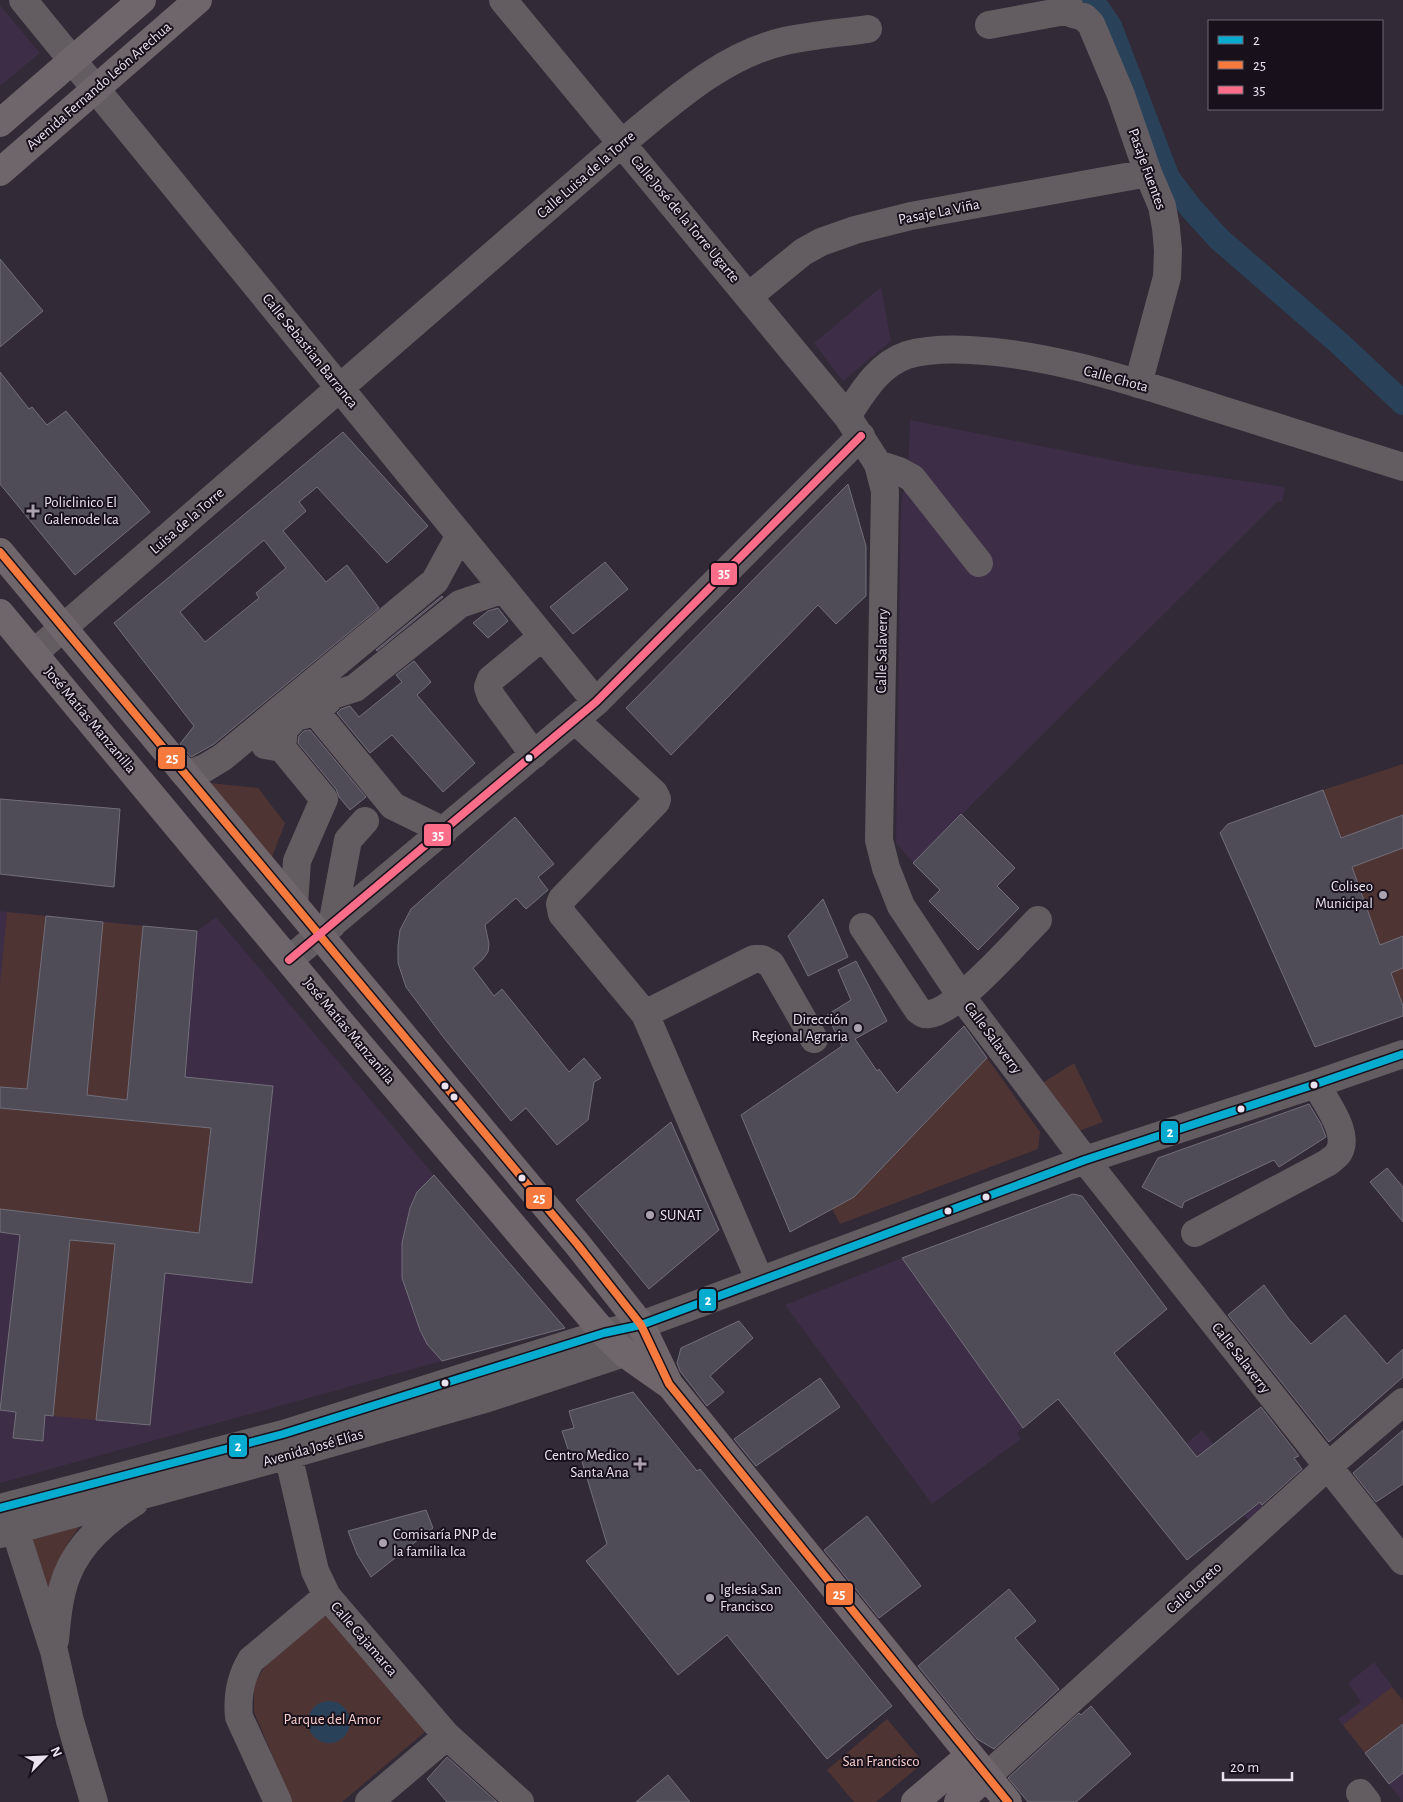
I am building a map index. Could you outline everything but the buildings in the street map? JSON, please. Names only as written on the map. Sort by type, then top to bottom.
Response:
[{"type":"main road","points":[[0,123],[142,0]]},
{"type":"main road","name":"Avenida Fernando León Arechua","points":[[0,172],[198,0]]},
{"type":"main road","points":[[0,552],[294,904],[326,930],[641,1325],[669,1384],[1008,1802]]},
{"type":"main road","name":"José Matías Manzanilla","points":[[0,612],[289,960],[604,1333],[624,1353],[669,1384]]},
{"type":"main road","points":[[916,1802],[970,1755]]},
{"type":"main road","points":[[958,1802],[987,1776]]},
{"type":"street","name":"Calle Sebastian Barranca","points":[[23,0],[596,702]]},
{"type":"street","name":"Calle José de la Torre Ugarte","points":[[503,0],[749,296],[854,426]]},
{"type":"street","points":[[989,25],[1068,5]]},
{"type":"street","name":"Pasaje Fuentes","points":[[1068,5],[1075,15],[1084,17],[1091,24],[1121,95],[1148,173],[1162,206],[1168,250],[1167,277],[1138,384]]},
{"type":"street","name":"Calle Luisa de la Torre","points":[[340,389],[622,143],[689,88],[748,54],[784,41],[868,29]]},
{"type":"street","name":"Pasaje La Viña","points":[[749,296],[803,252],[821,242],[855,230],[911,216],[1148,173]]},
{"type":"street","name":"Calle Chota","points":[[289,960],[596,702],[854,426],[869,383],[889,364],[905,356],[939,349],[996,351],[1048,360],[1138,384],[1403,467]]},
{"type":"street","name":"Luisa de la Torre","points":[[34,653],[340,389]]},
{"type":"street","name":"Calle Salaverry","points":[[854,426],[878,464],[884,491],[879,840],[886,868],[901,906],[961,996],[1085,1160],[1403,1561]]},
{"type":"street","points":[[878,464],[899,471],[912,478],[979,563]]},
{"type":"street","points":[[282,748],[284,729],[308,702],[434,581],[460,535]]},
{"type":"street","points":[[181,769],[186,775],[205,768],[234,747],[308,702],[355,688],[460,604],[504,589]]},
{"type":"street","points":[[534,755],[491,696],[488,687],[491,678],[542,637]]},
{"type":"street","points":[[308,702],[393,806],[444,831]]},
{"type":"street","points":[[575,720],[656,796],[656,802],[562,899],[560,904],[562,914],[645,1014],[760,1281]]},
{"type":"street","points":[[234,747],[262,745],[282,748],[337,814],[365,821]]},
{"type":"street","points":[[294,904],[297,861],[324,799]]},
{"type":"street","points":[[326,930],[348,840],[365,821],[393,806]]},
{"type":"street","points":[[863,927],[918,1010],[924,1014],[931,1014],[961,996],[976,984],[1038,920]]},
{"type":"street","points":[[645,1014],[754,959],[762,958],[771,964],[814,1039]]},
{"type":"street","name":"Avenida José Elías","points":[[6,1519],[151,1492],[604,1333],[641,1325],[1085,1160],[1403,1054]]},
{"type":"street","points":[[1195,1233],[1328,1163],[1339,1154],[1342,1140],[1341,1129],[1316,1084]]},
{"type":"street","points":[[624,1353],[641,1325]]},
{"type":"street","name":"Avenida José Elías","points":[[6,1519],[286,1444],[488,1398],[624,1353]]},
{"type":"street","name":"Calle Loreto","points":[[987,1776],[1327,1467],[1403,1402]]},
{"type":"street","name":"Calle Cajamarca","points":[[286,1444],[315,1571],[326,1596],[447,1736],[520,1802]]},
{"type":"street","points":[[54,1651],[62,1591],[75,1559],[91,1537],[102,1527],[131,1504],[151,1492]]},
{"type":"street","points":[[6,1519],[54,1651],[70,1721],[94,1802]]},
{"type":"street","points":[[278,1802],[239,1717],[237,1702],[240,1686],[244,1671],[251,1660],[326,1596]]},
{"type":"street","points":[[370,1802],[447,1736]]},
{"type":"shaded area","points":[[0,5],[40,53],[0,86]]},
{"type":"shaded area","points":[[881,287],[891,341],[843,381],[814,343]]},
{"type":"shaded area","points":[[910,420],[1142,466],[1285,487],[1282,502],[1277,502],[913,863],[896,843],[901,502],[908,474]]},
{"type":"shaded area","points":[[0,911],[197,931],[216,917],[434,1175],[417,1192],[410,1208],[402,1243],[402,1278],[420,1330],[427,1344],[442,1361],[0,1483]]},
{"type":"shaded area","points":[[902,1258],[1023,1428],[1017,1433],[1021,1439],[932,1504],[785,1305]]},
{"type":"shaded area","points":[[1202,1430],[1264,1507],[1248,1520],[1187,1443]]},
{"type":"shaded area","points":[[1374,1662],[1403,1701],[1403,1802],[1338,1719],[1361,1702],[1348,1683]]},
{"type":"green space","name":"Coliseo Municipal","points":[[1403,764],[1403,1006],[1323,790]]},
{"type":"green space","points":[[210,783],[258,788],[285,823],[272,857]]},
{"type":"green space","points":[[7,912],[46,916],[27,1089],[0,1087],[0,985]]},
{"type":"green space","points":[[103,922],[143,926],[127,1100],[87,1095]]},
{"type":"green space","points":[[987,1058],[1040,1132],[1038,1149],[840,1224],[832,1209],[854,1197]]},
{"type":"green space","points":[[1074,1063],[1103,1122],[1076,1132],[1036,1087]]},
{"type":"green space","points":[[0,1108],[211,1128],[199,1233],[0,1209]]},
{"type":"green space","points":[[70,1240],[115,1244],[96,1420],[53,1416]]},
{"type":"green space","points":[[81,1524],[66,1546],[48,1591],[30,1537]]},
{"type":"green space","name":"Parque del Amor","points":[[328,1616],[426,1731],[342,1802],[292,1802],[254,1712],[254,1688],[257,1679],[266,1665],[323,1617]]},
{"type":"green space","points":[[1392,1687],[1403,1701],[1403,1724],[1365,1753],[1343,1725]]},
{"type":"green space","name":"San Francisco","points":[[887,1719],[919,1757],[917,1768],[876,1802],[854,1802],[827,1770]]},
{"type":"water","points":[[325,1701],[333,1701],[344,1707],[350,1722],[344,1737],[333,1743],[325,1743],[314,1737],[308,1726],[308,1718],[314,1707]]},
{"type":"waterway","points":[[1092,0],[1110,26],[1168,178],[1190,207],[1219,239],[1339,343],[1403,403]]},
{"type":"transit line","name":"35","points":[[289,960],[596,702],[861,436]]},
{"type":"transit line","name":"25","points":[[0,552],[578,1245],[641,1325],[669,1384],[1008,1802]]},
{"type":"transit line","name":"2","points":[[0,1508],[283,1434],[604,1333],[641,1325],[1085,1160],[1403,1054]]},
{"type":"place","name":"Policlinico El Galenode Ica","points":[[33,511]]},
{"type":"place","name":"Coliseo Municipal","points":[[1383,895]]},
{"type":"place","name":"Dirección Regional Agraria","points":[[858,1028]]},
{"type":"place","name":"SUNAT","points":[[650,1215]]},
{"type":"place","name":"Centro Medico Santa Ana","points":[[640,1464]]},
{"type":"place","name":"Comisaría PNP de la familia Ica","points":[[383,1543]]},
{"type":"place","name":"Iglesia San Francisco","points":[[710,1598]]}]
